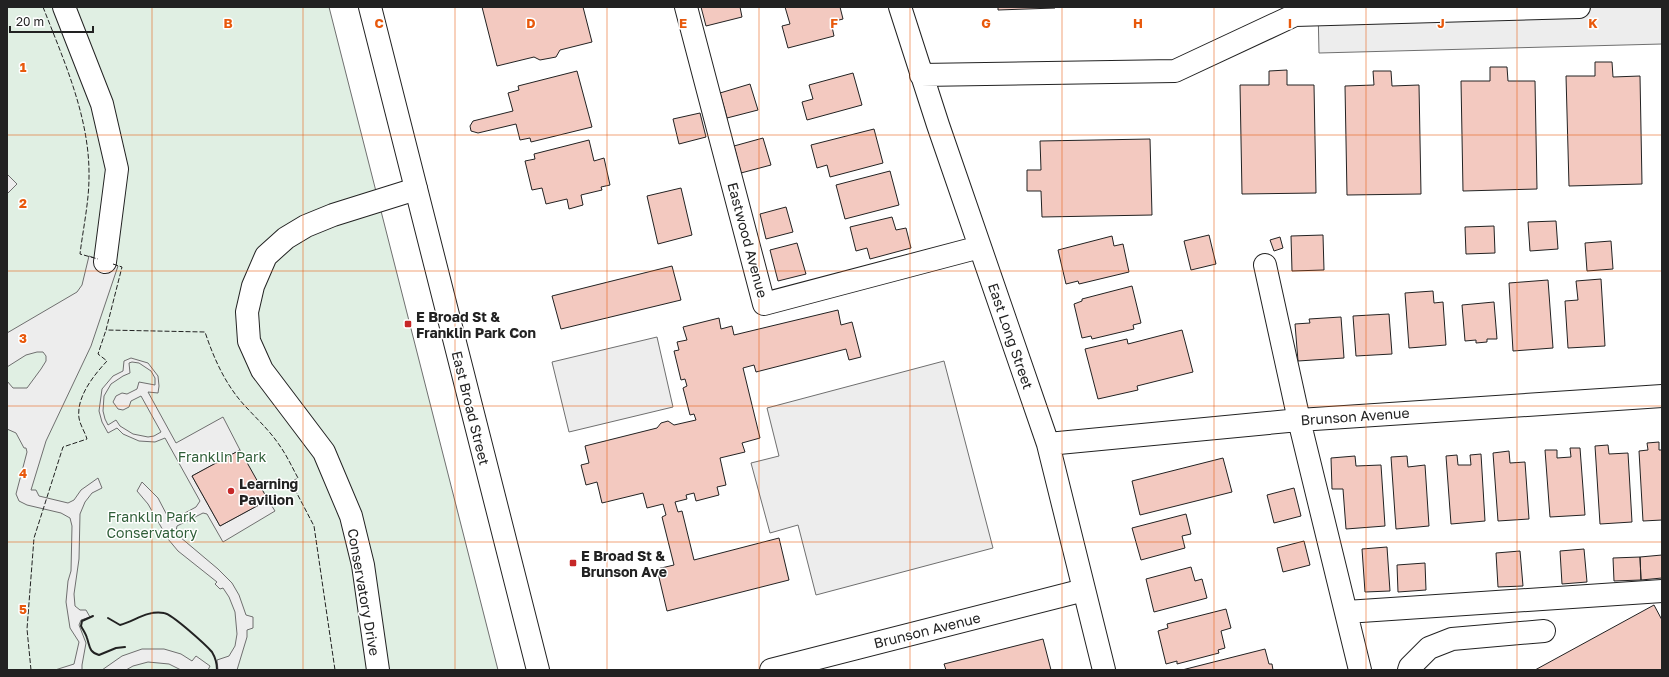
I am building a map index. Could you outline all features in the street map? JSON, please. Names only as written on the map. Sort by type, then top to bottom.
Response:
[{"type":"street","points":[[64,7],[102,104],[117,169],[105,262]]},
{"type":"street","name":"East Broad Street","points":[[370,7],[538,670]]},
{"type":"street","name":"Eastwood Avenue","points":[[686,7],[764,304],[980,247]]},
{"type":"street","name":"East Long Street","points":[[900,7],[921,75],[1048,444],[1104,670]]},
{"type":"street","points":[[921,75],[1175,71],[1295,15],[1579,7]]},
{"type":"street","name":"Conservatory Drive","points":[[378,670],[363,565],[351,516],[324,452],[262,370],[249,341],[247,312],[253,286],[266,256],[286,238],[306,226],[333,215],[416,189]]},
{"type":"street","points":[[1265,265],[1299,420],[1360,670]]},
{"type":"street","name":"Brunson Avenue","points":[[1048,444],[1299,420],[1662,396]]},
{"type":"street","name":"Brunson Avenue","points":[[771,670],[1084,590]]},
{"type":"street","points":[[1346,612],[1662,591]]},
{"type":"street","points":[[1512,601],[1516,633]]},
{"type":"street","points":[[1409,670],[1410,667],[1429,648],[1452,639],[1544,631]]},
{"type":"green space","name":"Franklin Park","points":[[7,7],[329,7],[498,670],[7,670]]},
{"type":"shaded area","points":[[1318,7],[1662,7],[1662,44],[1319,53]]},
{"type":"shaded area","points":[[7,174],[17,184],[7,194]]},
{"type":"shaded area","points":[[89,256],[118,266],[91,346],[46,441],[31,490],[36,490],[39,496],[68,503],[74,500],[81,490],[98,478],[102,488],[92,493],[85,502],[80,514],[79,559],[74,594],[75,606],[80,610],[86,610],[90,617],[81,620],[79,625],[86,643],[82,670],[55,670],[74,664],[79,642],[70,628],[66,602],[68,581],[71,571],[72,526],[70,518],[61,513],[27,505],[19,501],[16,494],[27,452],[16,433],[7,429],[7,381],[13,388],[27,388],[46,361],[46,356],[43,352],[26,355],[7,367],[7,333],[77,292],[82,285]]},
{"type":"shaded area","points":[[657,337],[673,407],[569,432],[552,362]]},
{"type":"shaded area","points":[[131,358],[148,363],[158,376],[158,393],[148,392],[176,443],[223,417],[240,450],[192,476],[220,526],[268,500],[275,511],[223,542],[207,514],[203,513],[177,526],[176,531],[180,537],[218,569],[232,583],[239,595],[246,615],[253,617],[253,628],[247,630],[247,637],[237,670],[218,670],[217,660],[229,656],[235,646],[237,634],[235,612],[229,597],[223,588],[220,589],[215,584],[217,582],[178,551],[168,539],[148,504],[137,491],[142,482],[158,498],[169,519],[172,520],[196,507],[200,501],[165,438],[155,442],[139,441],[123,434],[117,428],[108,433],[102,422],[99,411],[102,389],[113,376],[123,371],[124,361]],"holes":[[[129,363],[139,363],[151,371],[155,378],[155,385],[139,382],[137,389],[127,394],[122,393],[116,396],[113,402],[118,409],[123,410],[129,407],[131,401],[141,396],[161,432],[154,436],[148,437],[133,434],[120,426],[116,420],[108,425],[103,411],[104,396],[111,384],[130,373]]]},
{"type":"shaded area","points":[[944,361],[993,548],[816,595],[798,525],[770,533],[751,463],[779,456],[767,408]]},
{"type":"shaded area","points":[[142,649],[164,649],[181,654],[192,661],[196,656],[210,666],[208,670],[181,670],[169,664],[148,662],[133,666],[126,670],[102,670],[122,656]]},
{"type":"building","points":[[482,7],[583,7],[592,42],[560,50],[556,57],[540,60],[534,57],[497,66]]},
{"type":"building","points":[[701,7],[740,7],[742,17],[706,26]]},
{"type":"building","points":[[785,7],[840,7],[843,19],[831,22],[834,36],[788,48],[782,26],[790,24]]},
{"type":"building","points":[[998,7],[1055,7],[1055,8],[998,10]]},
{"type":"building","points":[[1595,62],[1612,62],[1613,77],[1640,76],[1642,184],[1569,186],[1566,76],[1595,76]]},
{"type":"building","points":[[1490,67],[1507,67],[1508,81],[1535,81],[1537,189],[1463,191],[1461,81],[1490,81]]},
{"type":"building","points":[[1287,70],[1287,85],[1314,85],[1316,193],[1242,194],[1240,85],[1269,85],[1269,71]]},
{"type":"building","points":[[577,71],[592,127],[531,142],[530,138],[520,140],[516,124],[478,133],[471,131],[470,126],[473,121],[513,111],[508,93],[519,90],[518,86]]},
{"type":"building","points":[[1373,71],[1391,71],[1392,86],[1419,85],[1421,194],[1347,195],[1345,86],[1374,85]]},
{"type":"building","points":[[853,73],[862,105],[807,120],[802,102],[813,99],[809,85]]},
{"type":"building","points":[[750,84],[758,110],[727,118],[720,93]]},
{"type":"building","points":[[700,113],[706,137],[679,144],[673,119]]},
{"type":"building","points":[[874,129],[883,163],[830,177],[827,165],[817,168],[811,145]]},
{"type":"building","points":[[763,138],[771,165],[741,173],[734,146]]},
{"type":"building","points":[[1150,139],[1152,215],[1042,217],[1041,191],[1027,191],[1027,170],[1041,170],[1040,141]]},
{"type":"building","points":[[589,140],[594,161],[604,158],[610,185],[601,187],[602,190],[581,195],[583,205],[569,209],[567,199],[546,204],[542,188],[532,190],[525,161],[535,159],[534,154]]},
{"type":"building","points":[[890,171],[899,205],[845,219],[836,185]]},
{"type":"building","points":[[681,188],[692,235],[658,244],[647,196]]},
{"type":"building","points":[[786,207],[793,232],[766,239],[760,214]]},
{"type":"building","points":[[892,217],[896,230],[906,228],[911,248],[870,259],[867,248],[856,251],[850,227]]},
{"type":"building","points":[[1556,221],[1558,249],[1530,251],[1528,222]]},
{"type":"building","points":[[1494,226],[1495,253],[1466,254],[1465,227]]},
{"type":"building","points":[[1209,235],[1216,264],[1191,270],[1184,241]]},
{"type":"building","points":[[1323,235],[1324,270],[1292,271],[1291,236]]},
{"type":"building","points":[[1112,236],[1114,246],[1123,244],[1129,272],[1079,284],[1078,281],[1066,284],[1058,250]]},
{"type":"building","points":[[1280,237],[1283,248],[1274,251],[1270,240]]},
{"type":"building","points":[[1611,241],[1613,269],[1587,271],[1585,243]]},
{"type":"building","points":[[797,243],[806,274],[778,281],[770,250]]},
{"type":"building","points":[[672,266],[681,300],[561,329],[552,296]]},
{"type":"building","points":[[1601,279],[1605,346],[1568,348],[1565,301],[1578,300],[1576,281]]},
{"type":"building","points":[[1548,280],[1553,348],[1513,351],[1509,283]]},
{"type":"building","points":[[1132,286],[1141,323],[1133,325],[1134,329],[1092,339],[1091,336],[1082,338],[1074,304],[1082,301],[1082,299]]},
{"type":"building","points":[[1433,291],[1434,303],[1443,302],[1446,345],[1409,348],[1405,293]]},
{"type":"building","points":[[1494,302],[1497,339],[1487,339],[1487,342],[1476,343],[1476,340],[1465,341],[1462,305]]},
{"type":"building","points":[[838,310],[841,325],[852,322],[861,357],[849,360],[846,349],[756,372],[754,365],[743,368],[760,438],[742,443],[745,452],[720,458],[726,485],[717,487],[719,495],[696,501],[694,493],[686,495],[687,499],[675,502],[678,512],[682,511],[694,560],[779,538],[789,580],[667,611],[657,569],[674,565],[662,517],[666,515],[663,504],[647,508],[643,493],[602,503],[597,482],[586,485],[581,465],[589,463],[585,446],[657,428],[661,423],[668,421],[674,425],[696,420],[694,414],[690,415],[683,388],[687,386],[685,379],[681,380],[674,351],[679,350],[677,342],[687,340],[683,327],[719,318],[721,329],[732,326],[734,335]]},
{"type":"building","points":[[1389,314],[1392,354],[1356,356],[1353,316]]},
{"type":"building","points":[[1341,317],[1344,358],[1298,361],[1295,324],[1310,323],[1309,319]]},
{"type":"building","points":[[1182,330],[1193,372],[1137,386],[1138,390],[1098,399],[1085,349],[1127,339],[1128,344]]},
{"type":"building","points":[[1659,442],[1659,450],[1662,450],[1662,520],[1643,521],[1639,451],[1648,450],[1647,443]]},
{"type":"building","points":[[1608,445],[1609,454],[1628,453],[1632,522],[1600,524],[1595,446]]},
{"type":"building","points":[[1570,448],[1580,448],[1585,515],[1550,517],[1545,450],[1557,450],[1557,458],[1571,457]]},
{"type":"building","name":"Learning Pavilion","points":[[240,450],[268,500],[220,526],[192,476]]},
{"type":"building","points":[[1509,451],[1510,463],[1525,462],[1529,519],[1498,521],[1493,453]]},
{"type":"building","points":[[1481,454],[1485,521],[1451,524],[1446,456],[1457,455],[1458,465],[1471,465],[1470,455]]},
{"type":"building","points":[[1355,456],[1356,466],[1381,465],[1385,526],[1346,529],[1343,489],[1332,489],[1331,458]]},
{"type":"building","points":[[1407,456],[1408,467],[1425,465],[1429,526],[1396,529],[1391,457]]},
{"type":"building","points":[[1223,458],[1232,492],[1140,515],[1132,481]]},
{"type":"building","points":[[1294,488],[1301,516],[1274,523],[1267,495]]},
{"type":"building","points":[[1186,514],[1191,534],[1182,536],[1185,548],[1141,560],[1132,528]]},
{"type":"building","points":[[1304,541],[1310,565],[1283,572],[1277,548]]},
{"type":"building","points":[[1387,547],[1390,591],[1365,592],[1362,549]]},
{"type":"building","points":[[1584,549],[1587,582],[1562,584],[1560,551]]},
{"type":"building","points":[[1520,551],[1523,586],[1498,587],[1496,553]]},
{"type":"building","points":[[1662,555],[1662,578],[1641,580],[1640,557]]},
{"type":"building","points":[[1640,557],[1641,580],[1614,581],[1613,558]]},
{"type":"building","points":[[1425,563],[1426,590],[1398,592],[1397,565]]},
{"type":"building","points":[[1191,567],[1195,581],[1202,579],[1207,598],[1154,612],[1146,579]]},
{"type":"building","points":[[1654,605],[1662,620],[1662,670],[1535,670]]},
{"type":"building","points":[[1226,609],[1231,628],[1221,631],[1225,648],[1218,650],[1219,653],[1177,664],[1177,661],[1166,664],[1158,631],[1168,628],[1167,624]]},
{"type":"building","points":[[1043,639],[1051,670],[946,670],[944,664]]},
{"type":"building","points":[[1265,649],[1269,664],[1272,664],[1273,670],[1182,670]]},
{"type":"fence","points":[[43,7],[67,69],[85,133],[88,155],[89,186],[80,254],[98,259]]},
{"type":"fence","points":[[113,264],[122,267],[106,330],[205,332],[212,352],[232,390],[272,435],[298,478],[291,482],[314,526],[335,670]]},
{"type":"fence","points":[[31,670],[27,629],[34,538],[63,447],[87,439],[79,418],[80,402],[87,387],[107,361],[98,354],[106,330]]},
{"type":"wall","points":[[108,618],[120,625],[147,614],[158,612],[164,613],[189,630],[212,652],[216,661],[217,670]]},
{"type":"wall","points":[[93,616],[82,621],[81,626],[92,651],[99,655],[116,648],[125,647]]},
{"type":"place","name":"E Broad St & Franklin Park Con","points":[[408,324]]},
{"type":"place","name":"Learning Pavilion","points":[[231,491]]},
{"type":"place","name":"E Broad St & Brunson Ave","points":[[573,563]]},
{"type":"park label","name":"Franklin Park Conservatory","points":[[152,524]]}]
